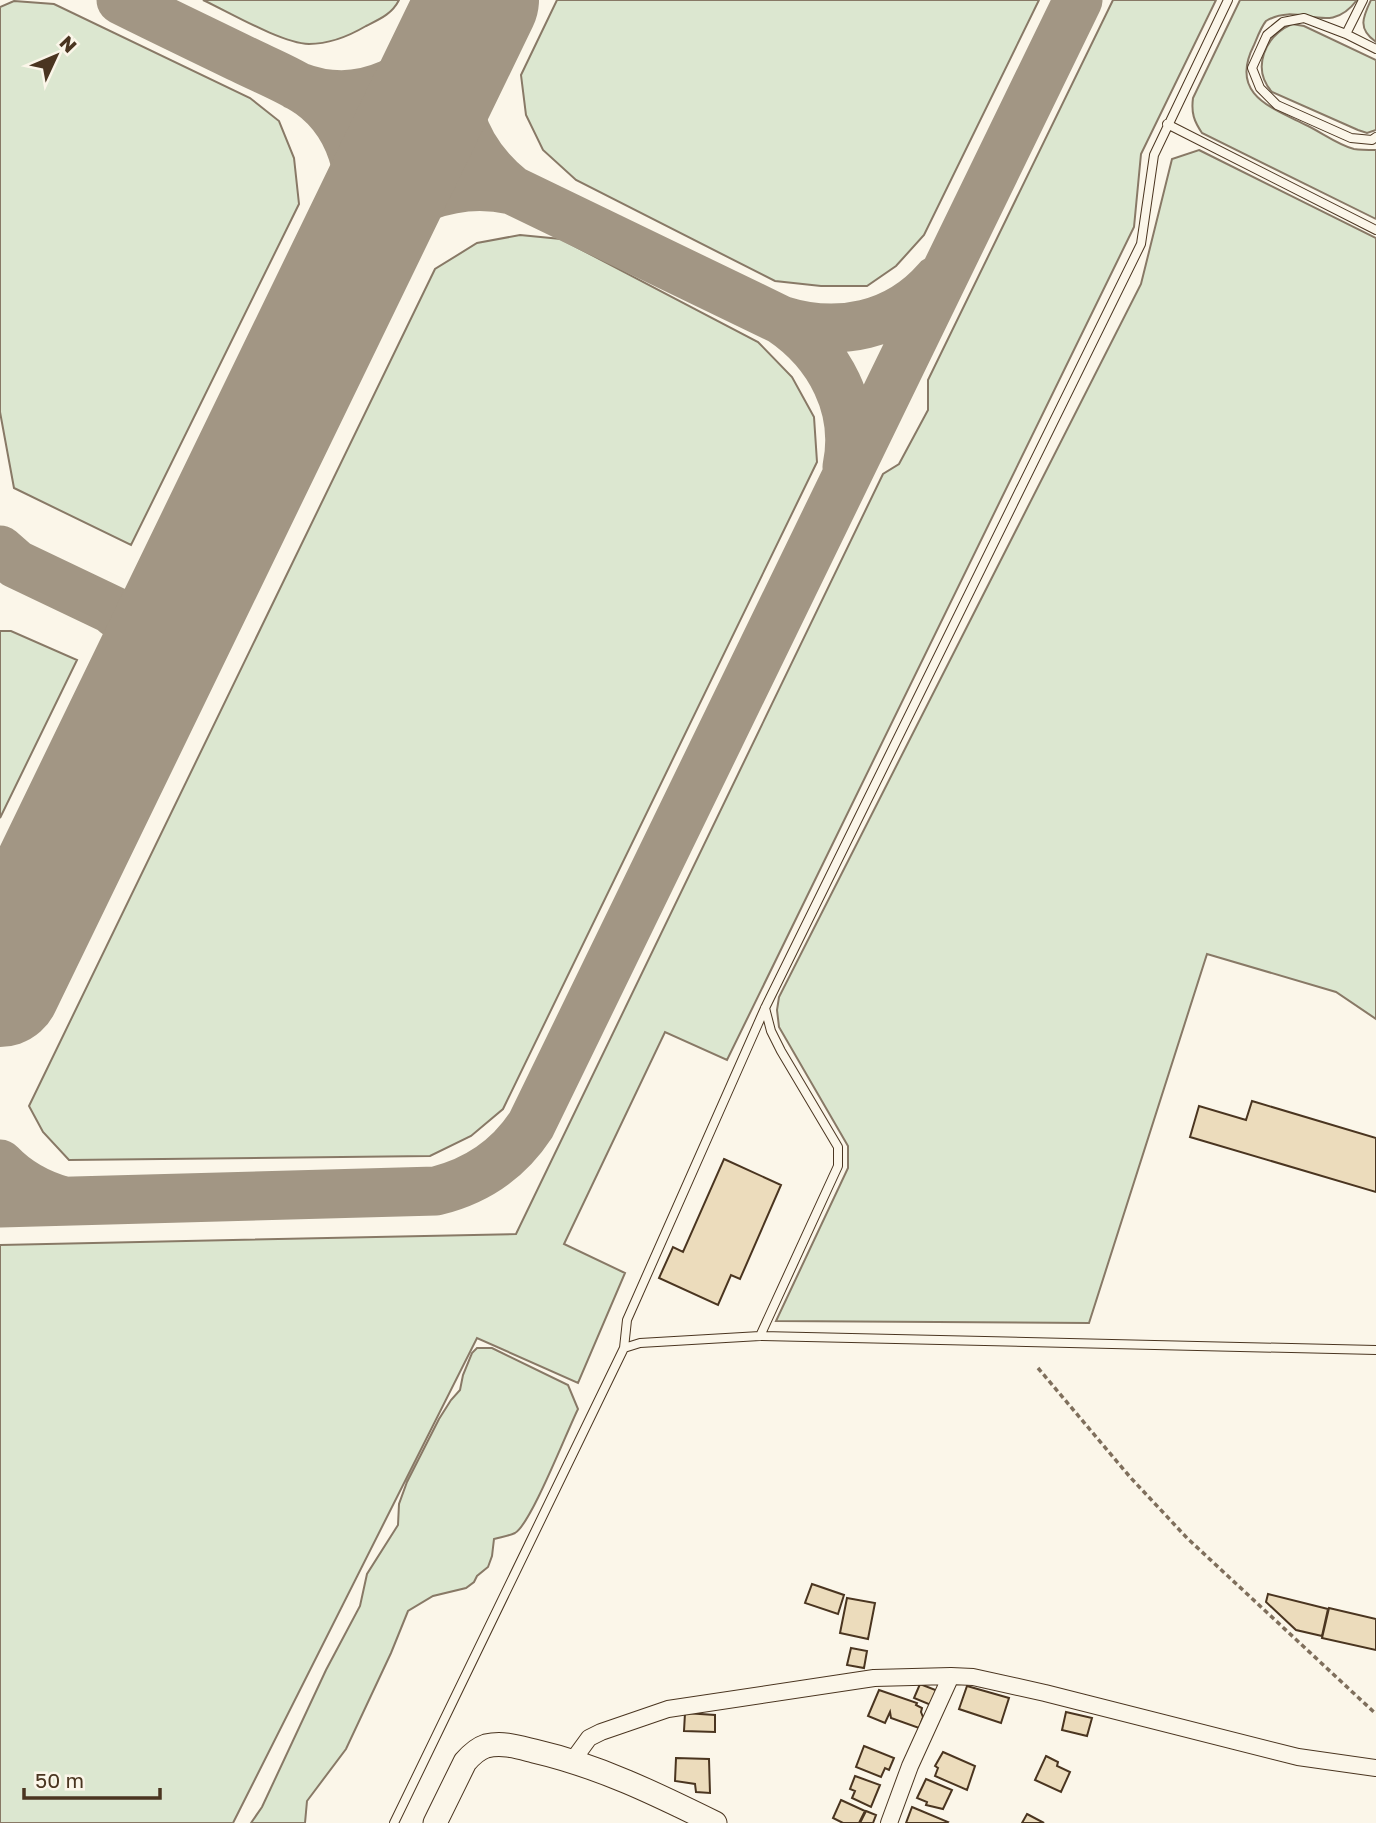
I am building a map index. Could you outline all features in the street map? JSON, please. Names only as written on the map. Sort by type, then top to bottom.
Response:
[{"type":"street","points":[[573,1760],[589,1738],[601,1731],[668,1709],[874,1678],[951,1676],[973,1677],[1045,1693],[1298,1757],[1376,1768]]},
{"type":"street","points":[[889,1823],[910,1766],[951,1676]]},
{"type":"street","points":[[435,1823],[465,1762],[472,1754],[483,1747],[505,1744],[573,1760],[606,1772],[715,1823]]},
{"type":"lane","points":[[394,1823],[624,1348],[627,1320],[765,1008],[1141,244],[1154,155],[1228,0]]},
{"type":"lane","points":[[1346,34],[1363,0]]},
{"type":"lane","points":[[1376,49],[1304,18],[1283,22],[1267,36],[1252,68],[1259,88],[1277,105],[1351,138],[1372,140],[1376,137]]},
{"type":"lane","points":[[1167,124],[1376,230]]},
{"type":"lane","points":[[760,1336],[838,1166],[838,1147],[781,1051],[771,1031],[765,1008]]},
{"type":"lane","points":[[624,1348],[640,1343],[760,1336],[1376,1350]]},
{"type":"path","points":[[1038,1368],[1130,1477],[1187,1538],[1376,1714]]},
{"type":"green space","points":[[203,0],[399,0],[385,16],[353,33],[331,41],[309,44],[270,33]]},
{"type":"green space","points":[[557,0],[1039,0],[924,235],[896,266],[867,286],[821,286],[775,281],[576,180],[543,150],[526,115],[521,75]]},
{"type":"green space","points":[[1113,0],[1216,0],[1141,154],[1134,227],[727,1060],[665,1032],[564,1244],[625,1273],[578,1383],[477,1338],[233,1823],[0,1823],[0,1245],[516,1234],[883,474],[899,464],[928,410],[928,380]]},
{"type":"green space","points":[[1240,0],[1357,0],[1335,17],[1291,14],[1266,21],[1248,62],[1247,76],[1257,97],[1279,112],[1348,147],[1376,150],[1376,219],[1202,133],[1199,129],[1193,113],[1193,98]]},
{"type":"green space","points":[[1371,0],[1376,0],[1376,42],[1366,32],[1363,22]]},
{"type":"green space","points":[[14,1],[54,4],[250,98],[279,121],[294,158],[299,204],[131,545],[14,488],[0,412],[0,7]]},
{"type":"green space","points":[[1292,24],[1304,26],[1376,60],[1376,130],[1367,133],[1358,130],[1272,92],[1262,73],[1264,54],[1275,36]]},
{"type":"green space","points":[[1199,150],[1376,238],[1376,1019],[1336,992],[1207,954],[1089,1323],[776,1321],[848,1168],[848,1146],[779,1027],[779,997],[1141,284],[1172,159]]},
{"type":"green space","points":[[520,235],[561,239],[758,342],[792,377],[814,417],[817,462],[503,1109],[471,1136],[430,1156],[69,1160],[43,1132],[29,1106],[435,269],[477,243]]},
{"type":"green space","points":[[0,631],[11,631],[77,660],[0,818]]},
{"type":"green space","points":[[477,1348],[492,1348],[568,1385],[578,1409],[539,1496],[515,1533],[494,1539],[488,1567],[474,1582],[466,1588],[433,1596],[408,1611],[346,1749],[307,1801],[305,1823],[251,1823],[262,1807],[326,1670],[360,1606],[367,1574],[398,1525],[399,1504],[407,1482],[439,1419],[460,1390],[463,1375],[472,1353]]},
{"type":"building","points":[[1252,1101],[1376,1138],[1376,1192],[1190,1137],[1199,1106],[1246,1120]]},
{"type":"building","points":[[724,1159],[781,1185],[740,1279],[731,1275],[718,1305],[659,1278],[673,1247],[683,1252]]},
{"type":"building","points":[[812,1584],[844,1595],[838,1614],[805,1603]]},
{"type":"building","points":[[1268,1594],[1328,1609],[1322,1636],[1296,1630],[1266,1602]]},
{"type":"building","points":[[847,1598],[875,1603],[868,1639],[840,1633]]},
{"type":"building","points":[[1329,1608],[1376,1619],[1376,1650],[1322,1638]]},
{"type":"building","points":[[851,1648],[867,1651],[864,1668],[847,1665]]},
{"type":"building","points":[[920,1684],[938,1691],[931,1705],[914,1698]]},
{"type":"building","points":[[967,1686],[1009,1698],[1001,1723],[959,1709]]},
{"type":"building","points":[[879,1690],[917,1703],[916,1705],[922,1708],[923,1717],[919,1728],[891,1718],[890,1712],[885,1723],[868,1716]]},
{"type":"building","points":[[1066,1712],[1092,1718],[1087,1736],[1062,1730]]},
{"type":"building","points":[[685,1713],[715,1715],[715,1732],[684,1731]]},
{"type":"building","points":[[864,1746],[894,1758],[889,1770],[885,1768],[881,1777],[856,1767]]},
{"type":"building","points":[[943,1752],[975,1766],[967,1790],[935,1776],[938,1768],[935,1766]]},
{"type":"building","points":[[1046,1756],[1058,1762],[1057,1766],[1070,1772],[1061,1792],[1035,1780]]},
{"type":"building","points":[[676,1758],[709,1759],[710,1793],[696,1792],[695,1784],[675,1781]]},
{"type":"building","points":[[855,1776],[880,1785],[871,1807],[852,1798],[855,1791],[850,1789]]},
{"type":"building","points":[[926,1779],[952,1790],[943,1809],[926,1805],[927,1802],[917,1798]]},
{"type":"building","points":[[841,1800],[865,1811],[859,1823],[843,1823],[833,1818]]},
{"type":"building","points":[[912,1807],[948,1822],[906,1823]]},
{"type":"building","points":[[866,1811],[876,1815],[873,1823],[860,1823]]},
{"type":"building","points":[[1027,1814],[1044,1823],[1022,1823]]},
{"type":"taxiway","points":[[121,0],[293,83],[326,108],[339,124],[355,163],[360,205],[358,248]]},
{"type":"taxiway","points":[[0,1203],[436,1191],[478,1175],[512,1149],[531,1125],[1078,0]]},
{"type":"taxiway","points":[[465,27],[456,74],[457,96],[468,137],[479,156],[512,190],[781,320],[798,333],[827,365],[844,403],[850,445],[847,467]]},
{"type":"taxiway","points":[[297,86],[322,93],[346,95],[368,92],[389,84],[429,60],[465,27]]},
{"type":"taxiway","points":[[358,248],[388,217],[426,196],[468,187],[512,190]]},
{"type":"taxiway","points":[[781,320],[824,328],[865,324],[904,308],[937,280]]},
{"type":"taxiway","points":[[0,550],[16,564],[125,616],[158,615],[174,609],[188,599]]},
{"type":"taxiway","points":[[114,612],[131,626],[142,643],[147,662],[146,684]]},
{"type":"taxiway","points":[[0,981],[6,975]]},
{"type":"taxiway","points":[[0,1164],[29,1187],[64,1201]]},
{"type":"runway","points":[[0,986],[478,0]]}]
